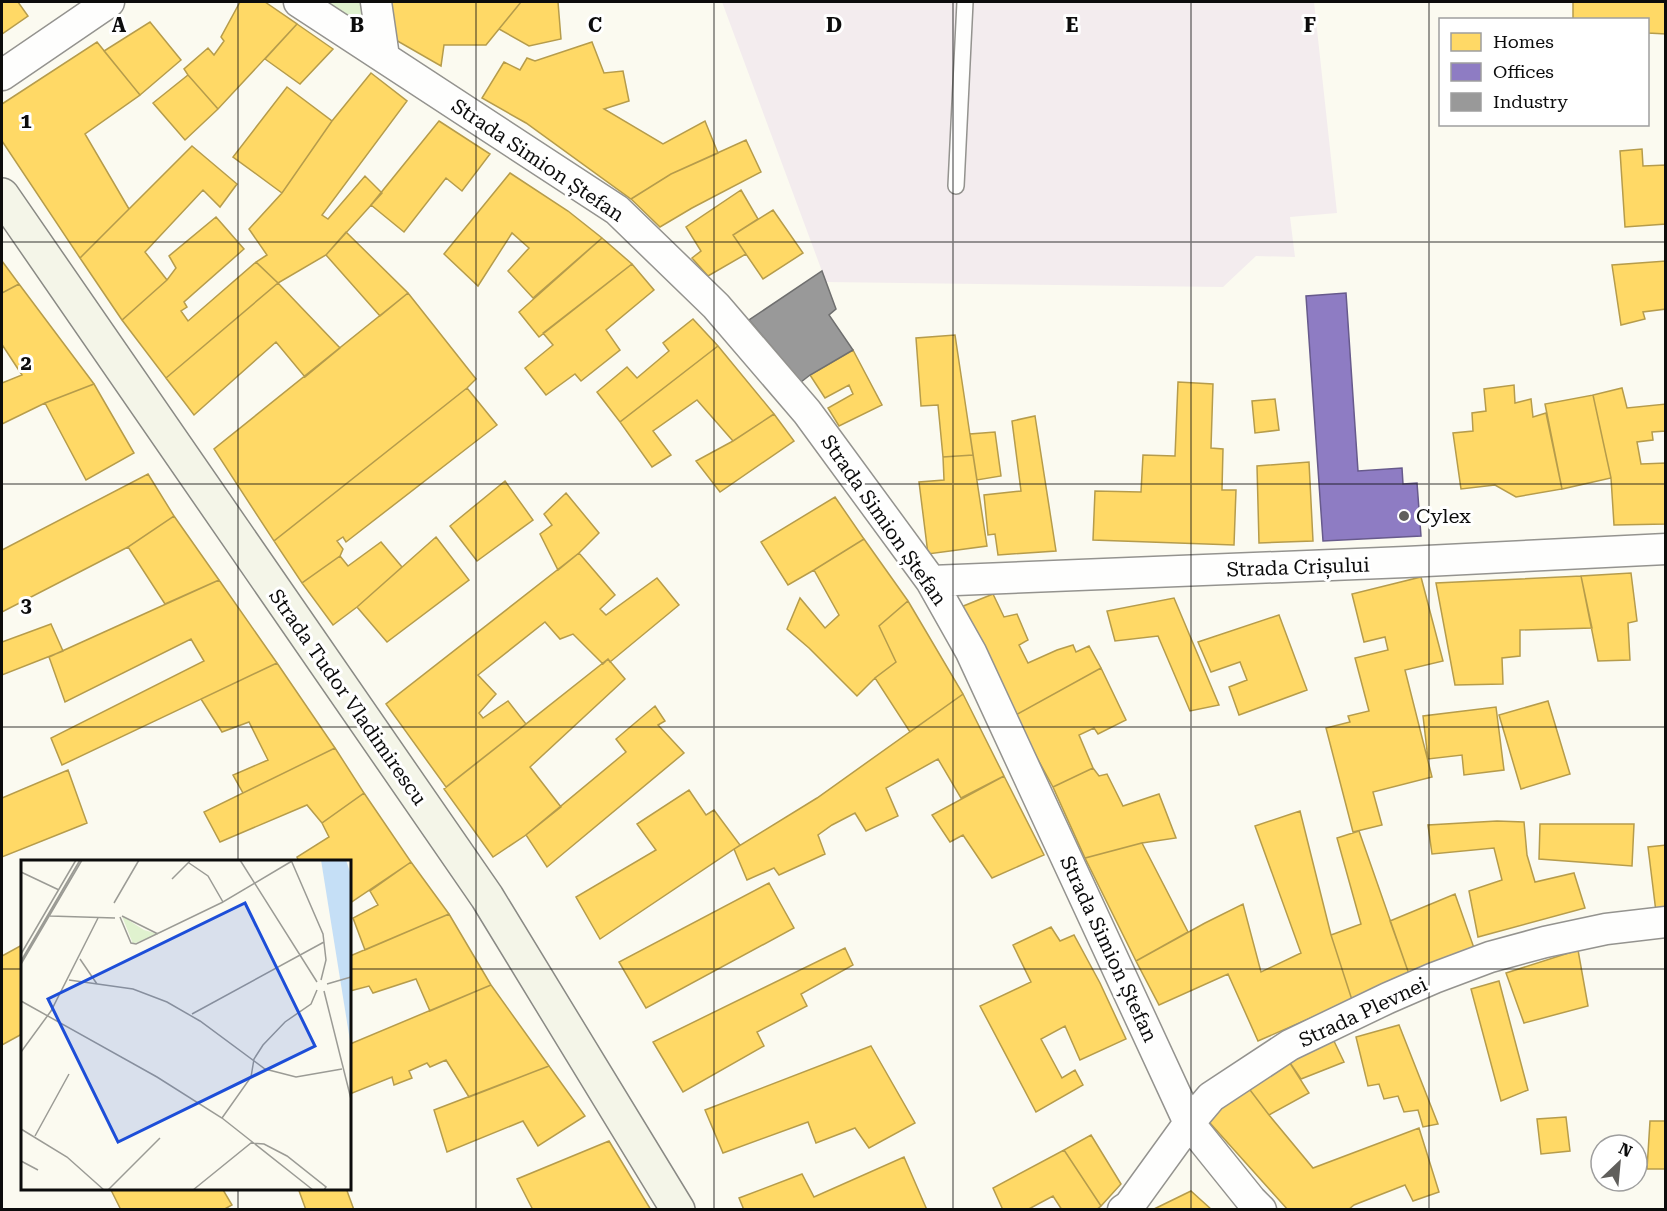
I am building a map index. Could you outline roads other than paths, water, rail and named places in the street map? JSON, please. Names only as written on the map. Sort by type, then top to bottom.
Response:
[{"type":"street","points":[[2,75],[109,2]]},
{"type":"street","name":"Strada Simion Ștefan","points":[[299,2],[617,210],[716,306],[807,412],[931,581],[971,652],[1189,1123],[1251,1200],[1261,1209]]},
{"type":"street","points":[[376,2],[384,57]]},
{"type":"street","name":"Strada Tudor Vladimirescu","points":[[2,195],[487,897],[678,1209]]},
{"type":"street","name":"Strada Crișului","points":[[931,581],[1665,549]]},
{"type":"street","name":"Strada Plevnei","points":[[1123,1209],[1129,1206],[1189,1123],[1211,1097],[1290,1046],[1354,1013],[1434,978],[1490,957],[1606,929],[1665,922]]},
{"type":"lane","points":[[956,186],[965,2]]},
{"type":"place","name":"Cylex","points":[[1404,516]]}]
